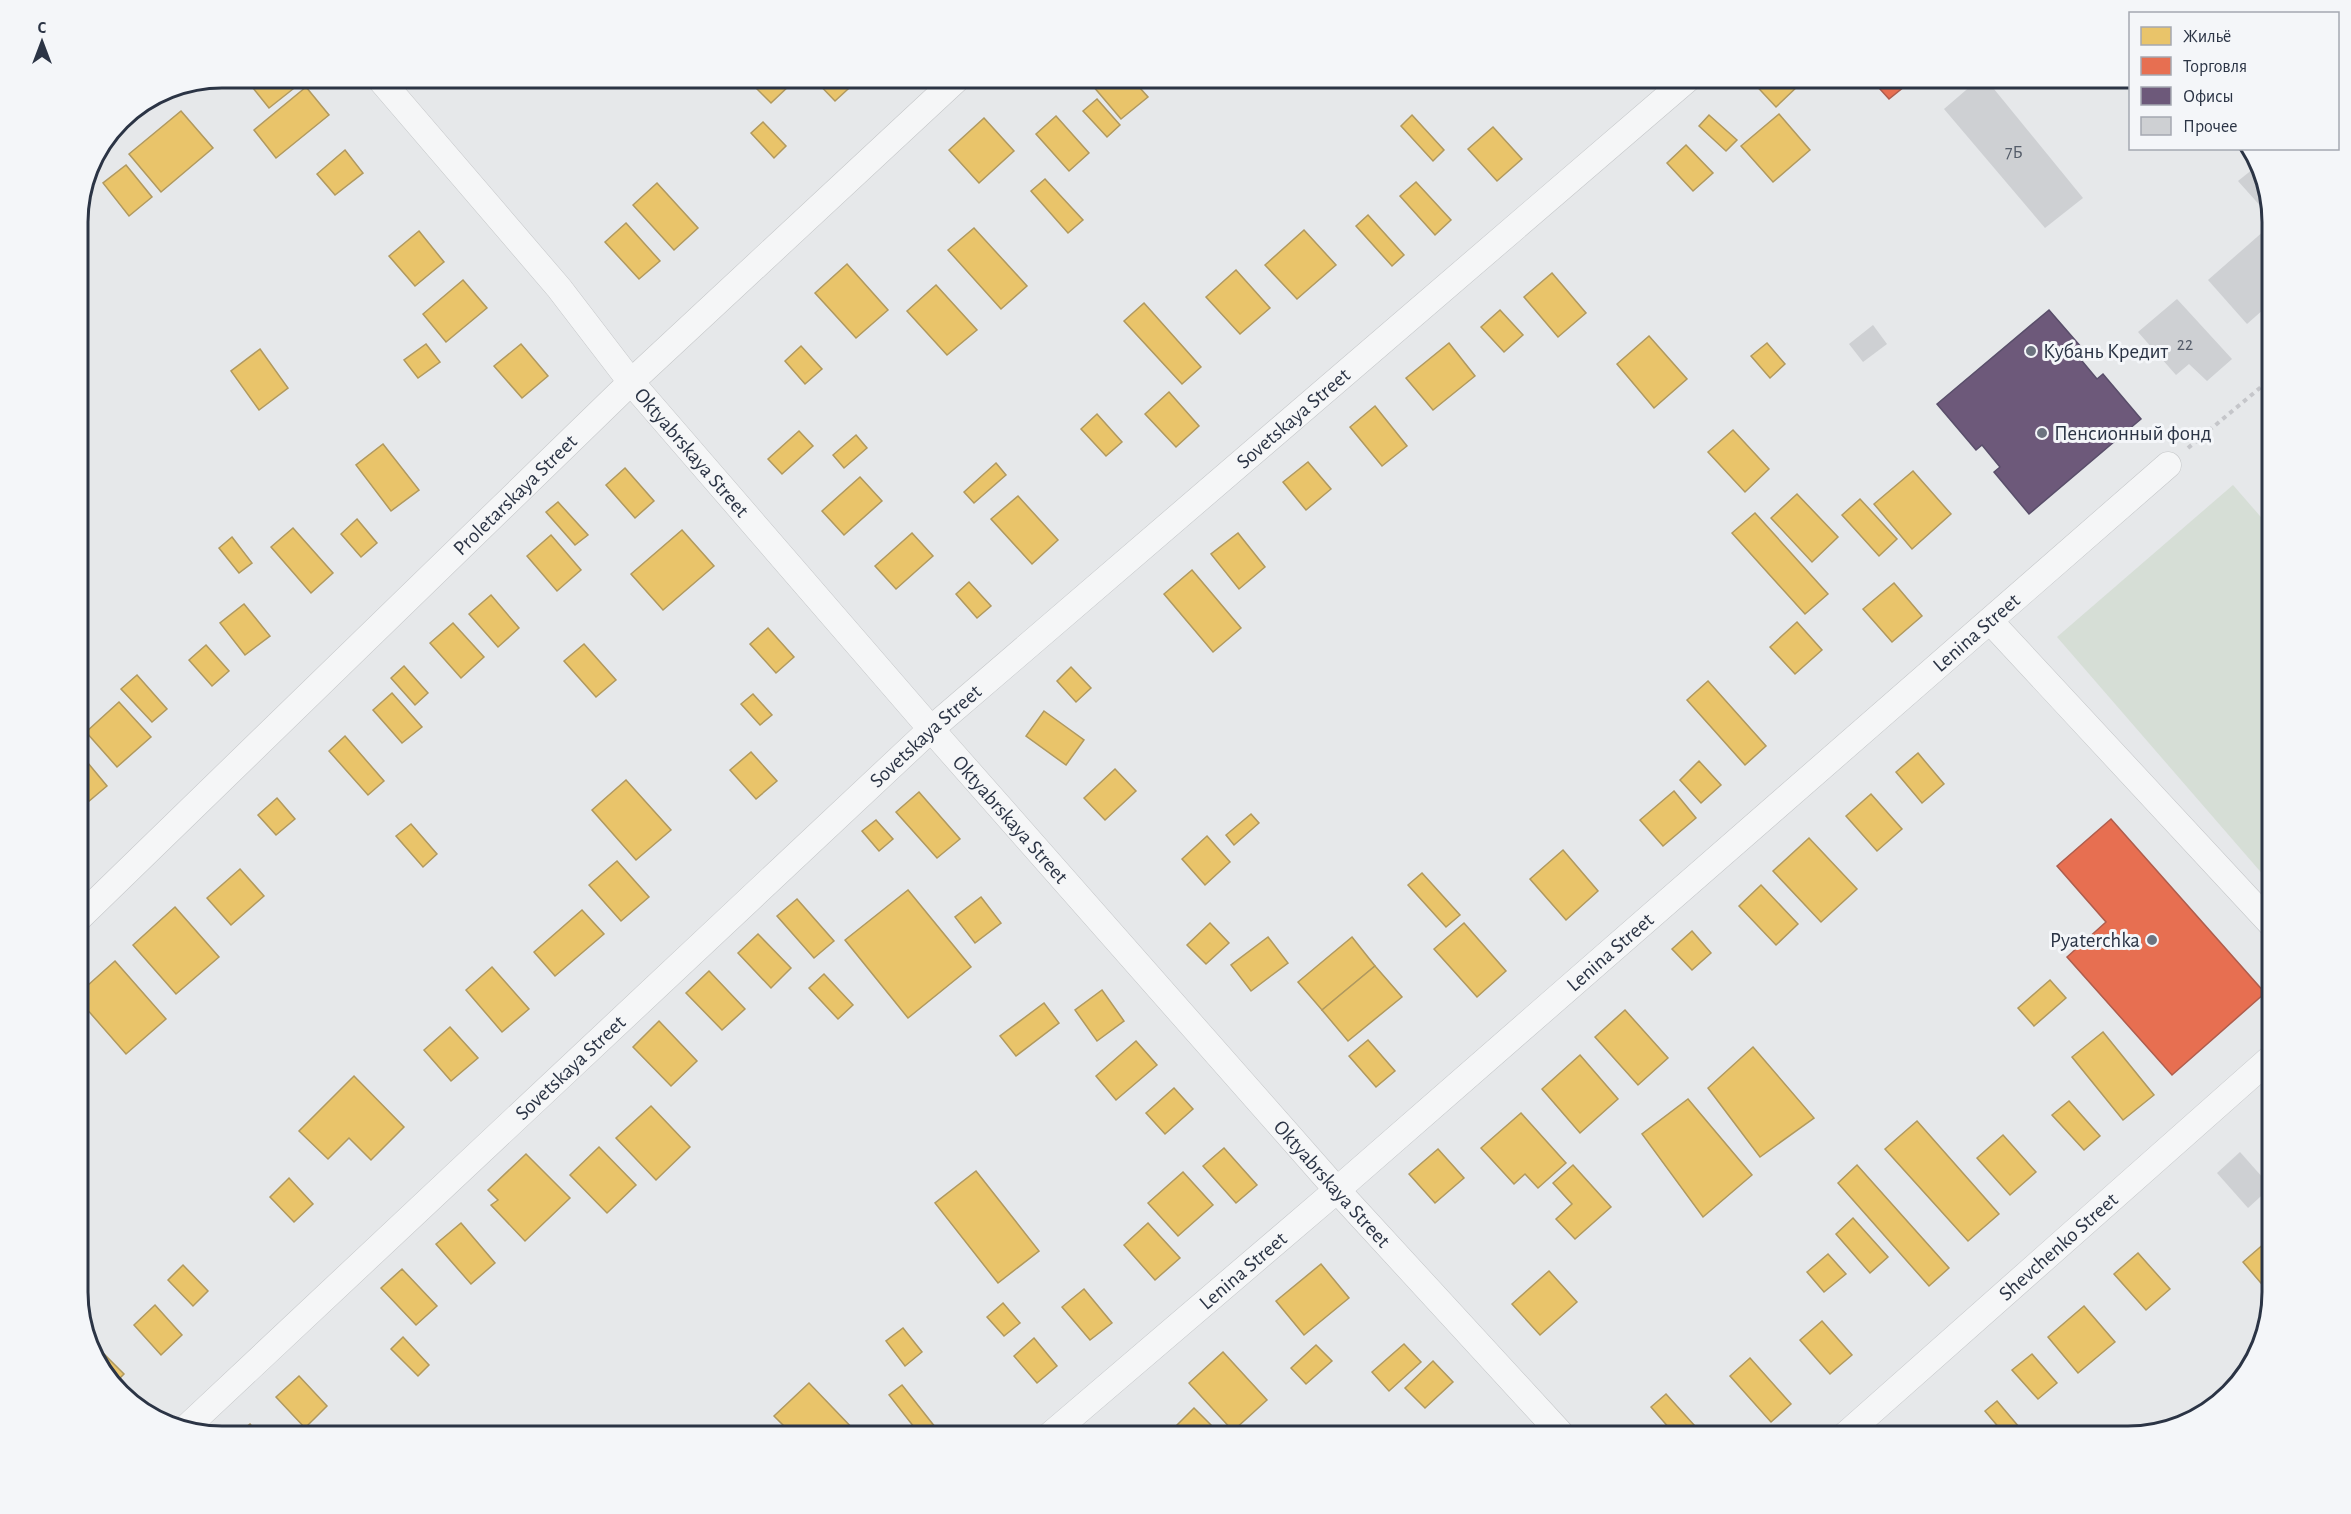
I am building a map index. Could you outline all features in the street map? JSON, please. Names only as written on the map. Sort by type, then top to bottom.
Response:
[{"type":"street","name":"Sovetskaya Street","points":[[192,1422],[931,729],[1677,88]]},
{"type":"street","name":"Oktyabrskaya Street","points":[[388,89],[559,288],[630,382],[931,729],[1337,1190],[1554,1426]]},
{"type":"street","name":"Proletarskaya Street","points":[[89,908],[630,382],[947,89]]},
{"type":"street","name":"Lenina Street","points":[[1061,1426],[1337,1190],[2168,465]]},
{"type":"street","points":[[1990,621],[2262,914]]},
{"type":"street","name":"Shevchenko Street","points":[[1855,1426],[2262,1066]]},
{"type":"path","points":[[2168,465],[2262,386]]},
{"type":"shaded area","points":[[2233,485],[2262,518],[2262,873],[2057,637]]},
{"type":"building: Жильё","points":[[1758,88],[1796,88],[1776,107]]},
{"type":"building: Жильё","points":[[254,89],[293,89],[269,108]]},
{"type":"building: Жильё","points":[[304,89],[308,89],[329,115],[276,158],[254,130]]},
{"type":"building: Жильё","points":[[757,89],[786,89],[771,103]]},
{"type":"building: Жильё","points":[[823,89],[848,89],[835,101]]},
{"type":"building: Жильё","points":[[1095,89],[1140,89],[1148,97],[1121,119]]},
{"type":"building: Жильё","points":[[1097,99],[1120,125],[1107,137],[1083,111]]},
{"type":"building: Жильё","points":[[181,111],[213,148],[161,192],[129,154]]},
{"type":"building: Жильё","points":[[1779,114],[1810,150],[1773,182],[1741,146]]},
{"type":"building: Жильё","points":[[1412,115],[1444,150],[1433,161],[1401,126]]},
{"type":"building: Жильё","points":[[1709,115],[1737,140],[1726,151],[1699,126]]},
{"type":"building: Жильё","points":[[1056,116],[1089,153],[1069,171],[1036,134]]},
{"type":"building: Жильё","points":[[984,118],[1014,151],[979,183],[949,150]]},
{"type":"building: Жильё","points":[[763,122],[786,146],[774,158],[751,133]]},
{"type":"building: Жильё","points":[[1493,127],[1522,159],[1497,181],[1468,149]]},
{"type":"building: Жильё","points":[[1686,145],[1713,173],[1693,191],[1667,163]]},
{"type":"building: Жильё","points":[[345,150],[363,173],[335,195],[317,174]]},
{"type":"building: Жильё","points":[[126,165],[152,197],[129,216],[103,183]]},
{"type":"building: Жильё","points":[[1045,179],[1083,220],[1068,233],[1031,191]]},
{"type":"building: Жильё","points":[[1416,182],[1451,220],[1435,235],[1400,196]]},
{"type":"building: Жильё","points":[[657,183],[698,228],[674,250],[633,205]]},
{"type":"building: Жильё","points":[[1368,215],[1404,255],[1392,266],[1356,226]]},
{"type":"building: Жильё","points":[[626,223],[660,261],[639,279],[605,242]]},
{"type":"building: Жильё","points":[[974,228],[1027,286],[1001,309],[948,250]]},
{"type":"building: Жильё","points":[[1304,230],[1336,265],[1297,299],[1265,265]]},
{"type":"building: Жильё","points":[[419,231],[444,262],[415,286],[389,256]]},
{"type":"building: Жильё","points":[[847,264],[888,310],[856,338],[815,293]]},
{"type":"building: Жильё","points":[[1236,270],[1270,308],[1240,334],[1206,297]]},
{"type":"building: Жильё","points":[[1552,273],[1586,313],[1558,337],[1524,297]]},
{"type":"building: Жильё","points":[[463,280],[487,308],[446,342],[423,314]]},
{"type":"building: Жильё","points":[[936,285],[977,330],[947,355],[907,311]]},
{"type":"building: Жильё","points":[[1144,303],[1201,367],[1182,384],[1124,321]]},
{"type":"building: Жильё","points":[[1500,310],[1523,335],[1504,352],[1481,327]]},
{"type":"building: Жильё","points":[[1649,336],[1687,379],[1654,408],[1617,364]]},
{"type":"building: Жильё","points":[[1449,343],[1475,376],[1433,410],[1406,378]]},
{"type":"building: Жильё","points":[[1767,343],[1785,364],[1770,378],[1751,356]]},
{"type":"building: Жильё","points":[[426,344],[440,362],[418,378],[404,360]]},
{"type":"building: Жильё","points":[[521,344],[548,376],[522,398],[494,366]]},
{"type":"building: Жильё","points":[[801,346],[822,369],[805,384],[785,361]]},
{"type":"building: Жильё","points":[[260,349],[288,388],[259,410],[231,371]]},
{"type":"building: Жильё","points":[[1169,392],[1199,426],[1176,447],[1145,414]]},
{"type":"building: Жильё","points":[[1375,406],[1407,446],[1382,466],[1350,427]]},
{"type":"building: Жильё","points":[[1097,414],[1122,442],[1106,456],[1081,429]]},
{"type":"building: Жильё","points":[[1733,430],[1769,469],[1745,492],[1708,452]]},
{"type":"building: Жильё","points":[[799,431],[813,446],[782,474],[768,459]]},
{"type":"building: Жильё","points":[[856,435],[867,448],[844,468],[833,455]]},
{"type":"building: Жильё","points":[[383,444],[419,490],[391,511],[356,465]]},
{"type":"building: Жильё","points":[[1308,462],[1331,489],[1306,510],[1283,482]]},
{"type":"building: Жильё","points":[[996,463],[1006,475],[974,503],[964,492]]},
{"type":"building: Жильё","points":[[625,468],[654,501],[635,518],[606,485]]},
{"type":"building: Жильё","points":[[1913,471],[1951,514],[1912,549],[1874,504]]},
{"type":"building: Жильё","points":[[860,477],[882,501],[844,535],[822,511]]},
{"type":"building: Жильё","points":[[1797,494],[1838,537],[1812,562],[1771,518]]},
{"type":"building: Жильё","points":[[1018,496],[1058,540],[1032,564],[991,519]]},
{"type":"building: Жильё","points":[[1860,499],[1897,539],[1879,556],[1842,515]]},
{"type":"building: Жильё","points":[[558,502],[588,535],[575,545],[546,512]]},
{"type":"building: Жильё","points":[[1755,513],[1828,594],[1805,614],[1732,533]]},
{"type":"building: Жильё","points":[[357,519],[377,543],[361,557],[341,534]]},
{"type":"building: Жильё","points":[[293,528],[333,573],[311,593],[271,547]]},
{"type":"building: Жильё","points":[[682,530],[714,566],[663,610],[631,574]]},
{"type":"building: Жильё","points":[[912,533],[933,556],[896,589],[875,566]]},
{"type":"building: Жильё","points":[[1238,533],[1265,567],[1239,589],[1211,554]]},
{"type":"building: Жильё","points":[[551,535],[581,570],[557,591],[527,556]]},
{"type":"building: Жильё","points":[[232,537],[252,563],[239,573],[219,548]]},
{"type":"building: Жильё","points":[[1192,570],[1241,628],[1213,652],[1164,594]]},
{"type":"building: Жильё","points":[[969,582],[991,606],[977,618],[956,594]]},
{"type":"building: Жильё","points":[[1894,583],[1922,616],[1892,642],[1863,609]]},
{"type":"building: Жильё","points":[[491,595],[519,628],[498,647],[469,614]]},
{"type":"building: Жильё","points":[[244,604],[270,636],[245,655],[220,623]]},
{"type":"building: Жильё","points":[[1797,622],[1822,650],[1795,674],[1770,647]]},
{"type":"building: Жильё","points":[[453,623],[484,657],[461,678],[430,643]]},
{"type":"building: Жильё","points":[[768,628],[794,657],[776,673],[750,644]]},
{"type":"building: Жильё","points":[[584,644],[616,680],[596,697],[564,661]]},
{"type":"building: Жильё","points":[[206,645],[229,671],[212,686],[189,660]]},
{"type":"building: Жильё","points":[[404,666],[428,693],[415,705],[391,678]]},
{"type":"building: Жильё","points":[[1071,667],[1091,688],[1076,702],[1057,681]]},
{"type":"building: Жильё","points":[[137,675],[167,709],[152,722],[121,689]]},
{"type":"building: Жильё","points":[[1708,681],[1766,746],[1745,765],[1687,700]]},
{"type":"building: Жильё","points":[[392,693],[422,727],[402,743],[373,710]]},
{"type":"building: Жильё","points":[[753,694],[772,715],[760,725],[741,704]]},
{"type":"building: Жильё","points":[[119,702],[151,737],[117,767],[89,735],[89,729]]},
{"type":"building: Жильё","points":[[1044,711],[1084,740],[1066,765],[1026,736]]},
{"type":"building: Жильё","points":[[345,736],[384,781],[368,795],[329,751]]},
{"type":"building: Жильё","points":[[751,752],[777,781],[756,799],[730,770]]},
{"type":"building: Жильё","points":[[1918,753],[1944,784],[1922,803],[1896,772]]},
{"type":"building: Жильё","points":[[1699,761],[1721,785],[1701,803],[1680,780]]},
{"type":"building: Жильё","points":[[89,764],[107,786],[89,801]]},
{"type":"building: Жильё","points":[[1115,769],[1136,791],[1105,820],[1084,798]]},
{"type":"building: Жильё","points":[[626,780],[671,830],[636,860],[592,810]]},
{"type":"building: Жильё","points":[[1674,791],[1696,818],[1663,846],[1640,820]]},
{"type":"building: Жильё","points":[[919,792],[960,839],[937,858],[896,812]]},
{"type":"building: Жильё","points":[[1871,794],[1902,829],[1877,851],[1846,816]]},
{"type":"building: Жильё","points":[[277,798],[295,819],[276,835],[258,815]]},
{"type":"building: Жильё","points":[[1251,814],[1259,823],[1234,845],[1226,835]]},
{"type":"building: Жильё","points":[[876,820],[893,839],[879,851],[862,831]]},
{"type":"building: Жильё","points":[[411,824],[437,854],[423,867],[396,836]]},
{"type":"building: Жильё","points":[[1207,836],[1230,862],[1205,885],[1182,859]]},
{"type":"building: Жильё","points":[[1809,838],[1857,889],[1821,922],[1773,871]]},
{"type":"building: Жильё","points":[[1563,850],[1598,891],[1566,920],[1530,879]]},
{"type":"building: Жильё","points":[[617,861],[649,897],[621,921],[589,885]]},
{"type":"building: Жильё","points":[[240,869],[264,896],[231,925],[207,898]]},
{"type":"building: Жильё","points":[[1422,873],[1460,915],[1446,927],[1408,885]]},
{"type":"building: Жильё","points":[[1761,885],[1798,924],[1776,945],[1739,906]]},
{"type":"building: Жильё","points":[[908,890],[971,967],[908,1018],[845,940]]},
{"type":"building: Жильё","points":[[981,897],[1001,923],[975,943],[955,917]]},
{"type":"building: Жильё","points":[[797,899],[834,941],[814,958],[777,916]]},
{"type":"building: Жильё","points":[[175,907],[219,957],[176,994],[133,945]]},
{"type":"building: Жильё","points":[[582,910],[604,934],[555,976],[534,952]]},
{"type":"building: Жильё","points":[[1210,923],[1229,943],[1206,964],[1187,945]]},
{"type":"building: Жильё","points":[[1464,923],[1506,971],[1477,997],[1434,949]]},
{"type":"building: Жильё","points":[[1692,931],[1711,953],[1692,970],[1672,949]]},
{"type":"building: Жильё","points":[[758,934],[791,968],[771,988],[738,953]]},
{"type":"building: Жильё","points":[[1268,937],[1288,963],[1251,991],[1231,965]]},
{"type":"building: Жильё","points":[[1352,937],[1375,966],[1322,1010],[1298,982]]},
{"type":"building: Жильё","points":[[115,961],[166,1019],[126,1054],[89,1012],[89,984]]},
{"type":"building: Жильё","points":[[1375,966],[1402,997],[1348,1041],[1322,1010]]},
{"type":"building: Жильё","points":[[492,967],[529,1009],[502,1032],[466,990]]},
{"type":"building: Жильё","points":[[709,971],[745,1009],[722,1030],[686,993]]},
{"type":"building: Жильё","points":[[824,974],[853,1005],[838,1019],[809,988]]},
{"type":"building: Жильё","points":[[2050,980],[2066,998],[2034,1026],[2018,1008]]},
{"type":"building: Жильё","points":[[1102,990],[1124,1021],[1097,1041],[1075,1010]]},
{"type":"building: Жильё","points":[[1044,1003],[1059,1023],[1016,1056],[1000,1036]]},
{"type":"building: Жильё","points":[[1625,1010],[1668,1058],[1638,1085],[1595,1037]]},
{"type":"building: Жильё","points":[[659,1021],[697,1061],[671,1086],[633,1047]]},
{"type":"building: Жильё","points":[[450,1027],[478,1058],[451,1081],[424,1050]]},
{"type":"building: Жильё","points":[[2103,1032],[2154,1095],[2123,1120],[2072,1057]]},
{"type":"building: Жильё","points":[[1368,1040],[1395,1071],[1376,1087],[1349,1056]]},
{"type":"building: Жильё","points":[[1136,1041],[1157,1065],[1116,1100],[1096,1076]]},
{"type":"building: Жильё","points":[[1753,1047],[1814,1118],[1760,1157],[1708,1088]]},
{"type":"building: Жильё","points":[[1580,1055],[1618,1099],[1580,1133],[1542,1089]]},
{"type":"building: Жильё","points":[[354,1076],[404,1127],[371,1160],[349,1138],[328,1159],[299,1131]]},
{"type":"building: Жильё","points":[[1174,1088],[1193,1109],[1165,1134],[1146,1113]]},
{"type":"building: Жильё","points":[[1688,1099],[1752,1175],[1703,1217],[1642,1134]]},
{"type":"building: Жильё","points":[[2069,1101],[2100,1136],[2084,1150],[2052,1115]]},
{"type":"building: Жильё","points":[[651,1106],[690,1147],[656,1180],[616,1138]]},
{"type":"building: Жильё","points":[[1521,1113],[1566,1163],[1538,1188],[1525,1174],[1514,1184],[1481,1148]]},
{"type":"building: Жильё","points":[[1917,1121],[1999,1214],[1968,1241],[1885,1149]]},
{"type":"building: Жильё","points":[[2003,1135],[2036,1172],[2010,1195],[1977,1158]]},
{"type":"building: Жильё","points":[[599,1147],[636,1185],[607,1213],[570,1175]]},
{"type":"building: Жильё","points":[[1224,1148],[1257,1185],[1236,1203],[1203,1166]]},
{"type":"building: Жильё","points":[[1438,1149],[1464,1178],[1435,1203],[1409,1174]]},
{"type":"building: Жильё","points":[[526,1154],[570,1198],[525,1241],[491,1205],[498,1200],[488,1190]]},
{"type":"building: Жильё","points":[[1573,1165],[1611,1207],[1575,1239],[1556,1219],[1572,1204],[1553,1183]]},
{"type":"building: Жильё","points":[[1857,1165],[1949,1268],[1929,1286],[1838,1183]]},
{"type":"building: Жильё","points":[[976,1171],[1039,1251],[998,1283],[935,1203]]},
{"type":"building: Жильё","points":[[1183,1172],[1213,1205],[1178,1236],[1148,1203]]},
{"type":"building: Жильё","points":[[289,1178],[313,1204],[294,1222],[270,1197]]},
{"type":"building: Жильё","points":[[1853,1218],[1888,1257],[1870,1273],[1836,1234]]},
{"type":"building: Жильё","points":[[461,1223],[495,1263],[471,1284],[436,1244]]},
{"type":"building: Жильё","points":[[1148,1223],[1180,1258],[1155,1280],[1124,1245]]},
{"type":"building: Жильё","points":[[2262,1245],[2262,1284],[2243,1262]]},
{"type":"building: Жильё","points":[[2138,1253],[2170,1289],[2146,1310],[2114,1274]]},
{"type":"building: Жильё","points":[[1828,1254],[1846,1274],[1824,1292],[1807,1272]]},
{"type":"building: Жильё","points":[[1321,1264],[1349,1298],[1304,1335],[1276,1301]]},
{"type":"building: Жильё","points":[[183,1265],[208,1291],[193,1306],[168,1280]]},
{"type":"building: Жильё","points":[[402,1269],[437,1306],[416,1325],[381,1288]]},
{"type":"building: Жильё","points":[[1549,1271],[1577,1302],[1540,1335],[1512,1304]]},
{"type":"building: Жильё","points":[[1084,1289],[1112,1323],[1090,1340],[1062,1307]]},
{"type":"building: Жильё","points":[[1003,1303],[1020,1323],[1004,1336],[987,1317]]},
{"type":"building: Жильё","points":[[155,1305],[182,1335],[161,1355],[134,1325]]},
{"type":"building: Жильё","points":[[2084,1306],[2115,1342],[2078,1373],[2048,1337]]},
{"type":"building: Жильё","points":[[1822,1321],[1852,1355],[1830,1374],[1800,1340]]},
{"type":"building: Жильё","points":[[903,1328],[922,1352],[905,1366],[886,1341]]},
{"type":"building: Жильё","points":[[403,1337],[429,1365],[418,1376],[391,1349]]},
{"type":"building: Жильё","points":[[1034,1338],[1057,1366],[1037,1383],[1014,1356]]},
{"type":"building: Жильё","points":[[1404,1344],[1421,1362],[1389,1391],[1372,1372]]},
{"type":"building: Жильё","points":[[1316,1345],[1332,1361],[1306,1384],[1291,1368]]},
{"type":"building: Жильё","points":[[1223,1352],[1267,1400],[1238,1426],[1228,1426],[1189,1383]]},
{"type":"building: Жильё","points":[[104,1354],[124,1374],[120,1378]]},
{"type":"building: Жильё","points":[[2032,1354],[2057,1383],[2038,1399],[2012,1370]]},
{"type":"building: Жильё","points":[[1750,1358],[1791,1404],[1771,1422],[1730,1376]]},
{"type":"building: Жильё","points":[[1433,1361],[1453,1382],[1425,1408],[1405,1388]]},
{"type":"building: Жильё","points":[[299,1376],[327,1406],[307,1426],[303,1426],[276,1397]]},
{"type":"building: Жильё","points":[[809,1383],[850,1426],[784,1426],[774,1416]]},
{"type":"building: Жильё","points":[[902,1385],[934,1426],[913,1426],[889,1395]]},
{"type":"building: Жильё","points":[[1666,1394],[1695,1426],[1667,1426],[1651,1407]]},
{"type":"building: Жильё","points":[[1997,1401],[2018,1426],[1998,1426],[1985,1411]]},
{"type":"building: Жильё","points":[[1194,1408],[1212,1426],[1176,1426]]},
{"type":"building: Торговля","points":[[1879,88],[1902,88],[1889,99]]},
{"type":"building: Торговля","name":"Pyaterchka","points":[[2111,819],[2262,990],[2262,996],[2172,1075],[2067,957],[2106,922],[2057,866]]},
{"type":"building: Офисы","points":[[2049,310],[2088,355],[2082,361],[2097,379],[2103,374],[2141,419],[2029,514],[1994,472],[2000,467],[1982,445],[1976,450],[1937,404]]},
{"type":"building: Прочее","points":[[1968,88],[1993,88],[2083,198],[2045,228],[1944,109]]},
{"type":"building: Прочее","points":[[2252,170],[2261,207],[2238,181]]},
{"type":"building: Прочее","points":[[2262,233],[2262,311],[2247,324],[2208,280]]},
{"type":"building: Прочее","points":[[2177,299],[2232,359],[2207,381],[2189,364],[2176,375],[2138,332]]},
{"type":"building: Прочее","points":[[1873,325],[1887,344],[1863,362],[1849,344]]},
{"type":"building: Прочее","points":[[2240,1152],[2262,1177],[2262,1195],[2248,1208],[2217,1173]]},
{"type":"place","name":"Кубань Кредит","points":[[2031,351]]},
{"type":"place","name":"Пенсионный фонд","points":[[2042,433]]},
{"type":"place","name":"Pyaterchka","points":[[2152,940]]}]
